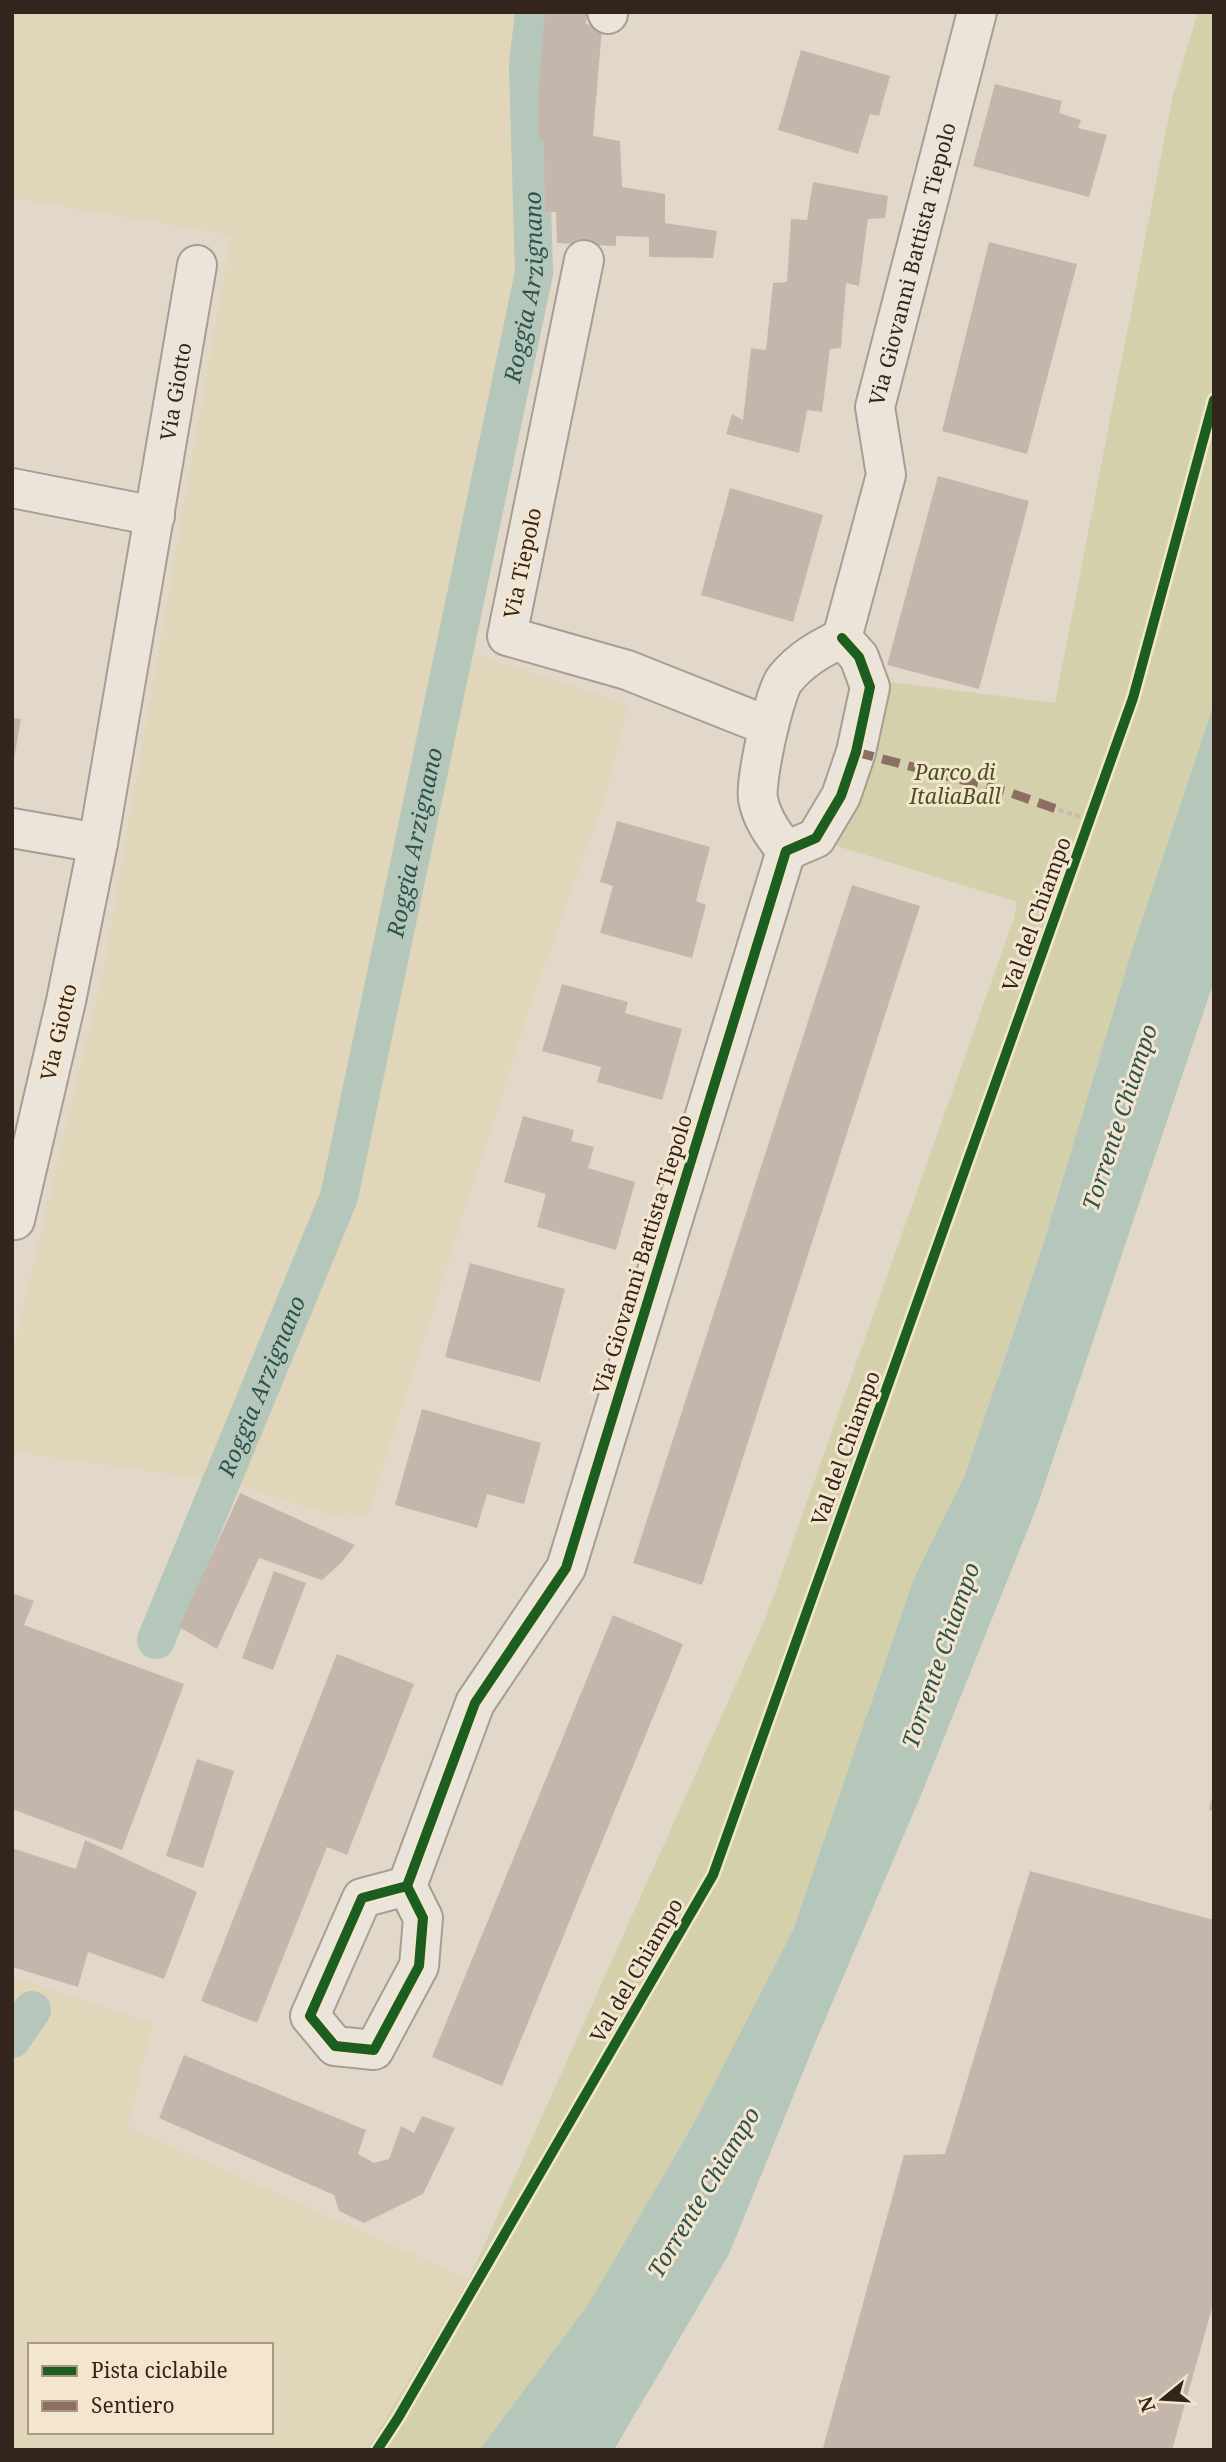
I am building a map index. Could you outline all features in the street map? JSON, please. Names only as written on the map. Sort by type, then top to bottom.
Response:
[{"type":"street","name":"Via Giovanni Battista Tiepolo","points":[[842,638],[886,475],[875,407],[977,12]]},
{"type":"street","name":"Via Tiepolo","points":[[584,260],[507,636],[627,670],[768,726]]},
{"type":"street","name":"Via Giotto","points":[[13,1223],[66,1001],[98,843],[197,265]]},
{"type":"street","points":[[12,488],[155,516]]},
{"type":"street","points":[[842,638],[859,657],[870,687],[856,752],[841,796],[816,838],[786,851],[766,824],[758,797],[768,726],[783,681],[810,654],[842,638]]},
{"type":"street","points":[[12,828],[98,843]]},
{"type":"street","name":"Via Giovanni Battista Tiepolo","points":[[407,1886],[475,1703],[566,1568],[786,851]]},
{"type":"path","points":[[1059,810],[1090,820]]},
{"type":"shaded area","points":[[12,12],[524,12],[521,265],[476,654],[628,705],[605,798],[534,995],[367,1517],[347,1512],[343,1519],[232,1483],[12,1452],[12,1355],[102,977],[231,235],[12,198]]},
{"type":"shaded area","points":[[12,1976],[153,2024],[128,2127],[469,2279],[367,2450],[12,2450]]},
{"type":"green space","name":"Parco di ItaliaBall","points":[[1198,12],[1214,12],[1214,703],[1131,953],[1042,1248],[965,1475],[914,1578],[793,1930],[694,2123],[589,2303],[479,2450],[367,2450],[469,2279],[766,1617],[1014,918],[1017,902],[837,846],[882,696],[881,681],[1055,703],[1173,95]]},
{"type":"water","name":"Torrente Chiampo","points":[[1214,703],[1214,981],[1038,1504],[921,1795],[812,2050],[729,2254],[614,2450],[479,2450],[589,2303],[694,2123],[793,1930],[914,1578],[965,1475],[1042,1248],[1131,953]]},
{"type":"building","points":[[545,12],[587,12],[586,24],[602,28],[593,136],[620,141],[622,187],[665,194],[665,223],[717,231],[713,258],[649,257],[649,237],[616,236],[616,246],[557,243],[556,212],[545,212],[544,140],[538,139],[538,97]]},
{"type":"building","points":[[801,50],[890,76],[879,116],[870,114],[858,154],[778,130]]},
{"type":"building","points":[[995,84],[1062,101],[1059,113],[1081,120],[1078,128],[1107,135],[1089,197],[973,166]]},
{"type":"building","points":[[813,182],[888,196],[885,218],[868,219],[859,286],[846,283],[841,348],[830,349],[822,412],[807,410],[799,453],[726,434],[732,414],[743,420],[751,348],[766,350],[773,283],[787,282],[791,219],[807,220]]},
{"type":"building","points":[[989,242],[1077,264],[1027,454],[942,431]]},
{"type":"building","points":[[938,476],[1029,501],[979,689],[887,665]]},
{"type":"building","points":[[730,488],[823,515],[793,622],[701,595]]},
{"type":"building","points":[[12,718],[21,719],[14,759],[12,759]]},
{"type":"building","points":[[617,821],[710,847],[696,901],[706,905],[692,958],[600,933],[613,886],[600,882]]},
{"type":"building","points":[[852,885],[920,906],[702,1585],[633,1563]]},
{"type":"building","points":[[562,984],[628,1002],[625,1013],[682,1029],[662,1100],[597,1082],[601,1067],[542,1051]]},
{"type":"building","points":[[523,1116],[574,1130],[571,1141],[594,1147],[588,1168],[635,1182],[616,1250],[537,1227],[546,1194],[504,1182]]},
{"type":"building","points":[[470,1263],[565,1289],[540,1382],[445,1357]]},
{"type":"building","points":[[422,1409],[541,1443],[524,1504],[487,1494],[477,1528],[395,1505]]},
{"type":"building","points":[[240,1493],[355,1545],[341,1563],[322,1580],[259,1558],[217,1649],[179,1627]]},
{"type":"building","points":[[274,1571],[306,1583],[273,1670],[242,1658]]},
{"type":"building","points":[[12,1593],[34,1601],[24,1625],[184,1684],[122,1850],[12,1809]]},
{"type":"building","points":[[613,1615],[683,1644],[502,2086],[432,2057]]},
{"type":"building","points":[[337,1654],[414,1684],[347,1855],[327,1847],[257,2023],[201,2001]]},
{"type":"building","points":[[197,1759],[234,1771],[203,1868],[166,1856]]},
{"type":"building","points":[[1214,1793],[1214,1811],[1209,1810]]},
{"type":"building","points":[[85,1840],[197,1892],[164,1979],[88,1952],[78,1987],[12,1967],[12,1848],[76,1869]]},
{"type":"building","points":[[1030,1871],[1214,1920],[1214,2301],[1172,2450],[823,2448],[904,2155],[945,2154]]},
{"type":"building","points":[[184,2055],[366,2130],[358,2154],[374,2163],[389,2159],[401,2126],[414,2133],[422,2116],[455,2128],[423,2194],[364,2223],[339,2211],[334,2195],[159,2118]]},
{"type":"waterway","name":"Roggia Arzignano","points":[[156,1640],[339,1197],[534,273],[528,66],[534,12]]},
{"type":"waterway","name":"Roggia Arzignano","points":[[12,2039],[32,2010]]},
{"type":"marked path","points":[[856,752],[1008,792],[1059,810]]},
{"type":"cycle path","name":"Val del Chiampo","points":[[377,2450],[713,1875],[1133,698],[1214,400]]},
{"type":"cycle path","points":[[407,1886],[362,1898],[310,2016],[335,2046],[374,2050],[419,1966],[423,1918],[407,1886],[475,1703],[566,1568],[786,851],[816,838],[841,796],[856,752],[870,687],[859,657],[842,638]]}]
